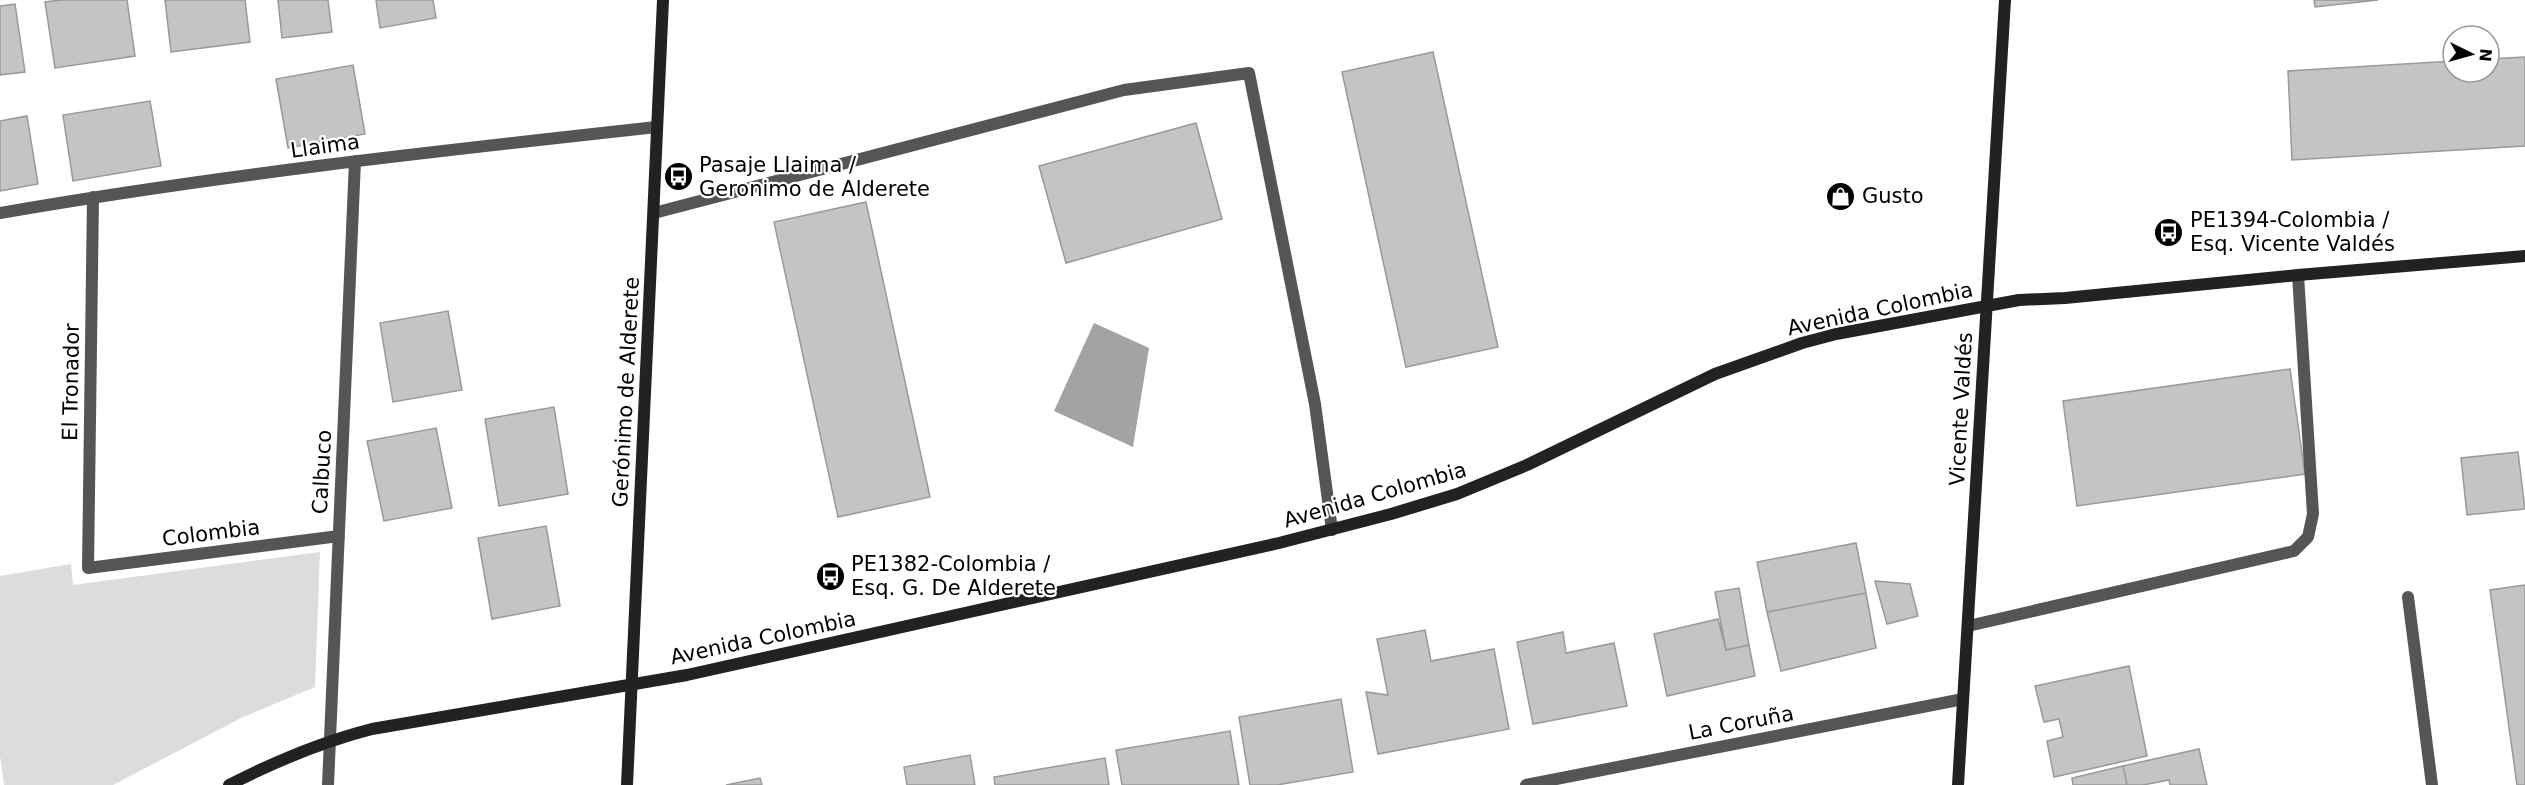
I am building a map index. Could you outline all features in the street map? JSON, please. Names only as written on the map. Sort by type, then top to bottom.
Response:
[{"type":"main road","name":"Gerónimo de Alderete","points":[[627,785],[663,0]]},
{"type":"main road","name":"Vicente Valdés","points":[[1958,785],[2005,0]]},
{"type":"main road","name":"Avenida Colombia","points":[[229,785],[297,752],[331,740],[446,715],[632,685],[718,668],[1332,530],[1431,502],[1488,482],[1715,374],[1836,334],[2019,300],[2065,298],[2525,256]]},
{"type":"street","points":[[654,213],[1124,90],[1249,74],[1315,404],[1332,530]]},
{"type":"street","name":"Llaima","points":[[0,213],[93,197],[355,161],[657,127]]},
{"type":"street","name":"Calbuco","points":[[328,785],[355,161]]},
{"type":"street","name":"El Tronador","points":[[88,568],[93,197]]},
{"type":"street","points":[[1968,626],[2294,551],[2308,537],[2313,514],[2298,275]]},
{"type":"street","name":"Colombia","points":[[88,568],[339,536]]},
{"type":"street","points":[[2408,597],[2432,785]]},
{"type":"street","name":"La Coruña","points":[[1526,785],[1963,699]]},
{"type":"shaded area","points":[[1094,323],[1149,348],[1133,447],[1054,411]]},
{"type":"shaded area","points":[[320,552],[315,687],[241,718],[113,785],[4,785],[0,756],[0,576],[71,564],[73,585]]},
{"type":"building","points":[[127,0],[135,56],[55,68],[45,2]]},
{"type":"building","points":[[165,0],[245,0],[250,42],[171,52]]},
{"type":"building","points":[[278,0],[328,0],[332,32],[282,38]]},
{"type":"building","points":[[376,0],[433,0],[436,18],[380,28]]},
{"type":"building","points":[[2314,0],[2378,0],[2315,7]]},
{"type":"building","points":[[15,4],[25,72],[0,75],[0,6]]},
{"type":"building","points":[[1433,52],[1498,347],[1406,367],[1342,72]]},
{"type":"building","points":[[2525,57],[2525,146],[2292,160],[2288,71],[2441,62],[2441,84],[2501,84],[2501,58]]},
{"type":"building","points":[[353,65],[365,134],[288,148],[276,79]]},
{"type":"building","points":[[150,101],[161,166],[73,181],[63,115]]},
{"type":"building","points":[[27,116],[38,184],[0,191],[0,121]]},
{"type":"building","points":[[1196,123],[1222,219],[1066,263],[1039,166]]},
{"type":"building","points":[[866,202],[930,497],[838,517],[774,222]]},
{"type":"building","points":[[448,311],[462,390],[393,402],[380,323]]},
{"type":"building","points":[[2290,369],[2305,474],[2077,506],[2063,401]]},
{"type":"building","points":[[554,407],[568,494],[499,506],[485,419]]},
{"type":"building","points":[[436,428],[452,508],[384,521],[367,441]]},
{"type":"building","points":[[2518,452],[2525,509],[2467,515],[2461,458]]},
{"type":"building","points":[[546,526],[560,606],[492,619],[478,538]]},
{"type":"building","points":[[1856,543],[1866,593],[1767,612],[1757,562]]},
{"type":"building","points":[[1875,581],[1910,584],[1918,616],[1887,624]]},
{"type":"building","points":[[2525,585],[2525,785],[2517,785],[2490,590]]},
{"type":"building","points":[[1739,588],[1749,645],[1726,650],[1715,592]]},
{"type":"building","points":[[1866,593],[1876,648],[1781,671],[1767,612]]},
{"type":"building","points":[[1718,619],[1726,650],[1749,645],[1755,676],[1667,696],[1654,634]]},
{"type":"building","points":[[1425,630],[1431,661],[1494,649],[1509,729],[1378,754],[1366,692],[1388,695],[1377,639]]},
{"type":"building","points":[[1563,632],[1566,653],[1614,643],[1627,706],[1533,724],[1517,642]]},
{"type":"building","points":[[2129,666],[2147,756],[2054,777],[2047,741],[2063,737],[2059,719],[2044,722],[2035,686]]},
{"type":"building","points":[[1341,699],[1353,772],[1277,785],[1250,785],[1239,717]]},
{"type":"building","points":[[1230,731],[1239,785],[1122,785],[1116,750]]},
{"type":"building","points":[[2199,749],[2207,785],[2170,785],[2169,780],[2143,785],[2127,785],[2123,766]]},
{"type":"building","points":[[970,755],[975,785],[907,785],[904,767]]},
{"type":"building","points":[[1105,758],[1109,785],[995,785],[994,777]]},
{"type":"building","points":[[2123,766],[2127,785],[2073,785],[2072,778]]},
{"type":"building","points":[[760,778],[762,785],[726,785]]},
{"type":"place","name":"Pasaje Llaima / Geronimo de Alderete","points":[[678,177]]},
{"type":"place","name":"Gusto","points":[[1841,196]]},
{"type":"place","name":"PE1394-Colombia / Esq. Vicente Valdés","points":[[2169,232]]},
{"type":"place","name":"PE1382-Colombia / Esq. G. De Alderete","points":[[830,576]]}]
